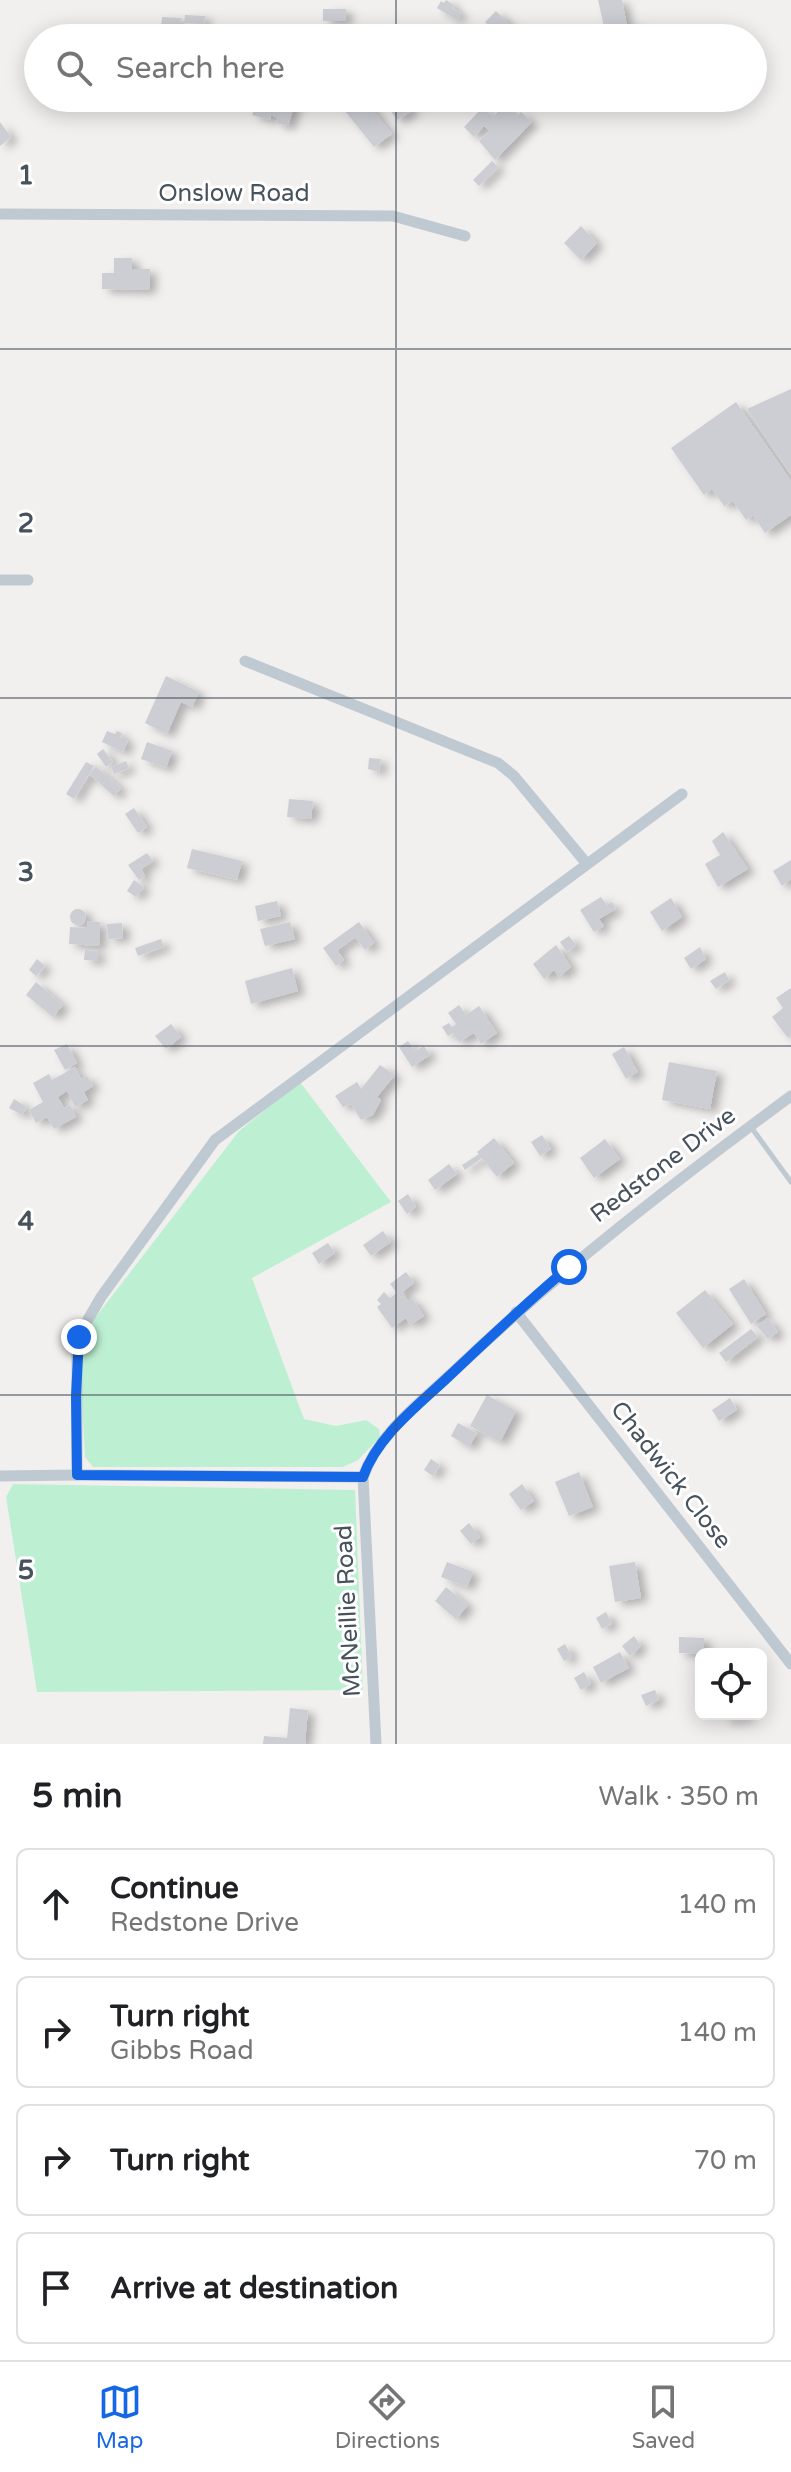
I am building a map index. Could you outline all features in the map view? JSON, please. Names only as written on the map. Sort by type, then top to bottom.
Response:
[{"type":"street","name":"Onslow Road","points":[[0,214],[393,216],[465,236]]},
{"type":"street","points":[[0,580],[28,580]]},
{"type":"street","points":[[245,661],[498,763],[514,776],[587,864]]},
{"type":"street","points":[[77,1475],[79,1337],[101,1297],[215,1140],[682,794]]},
{"type":"street","name":"Redstone Drive","points":[[363,1477],[368,1463],[392,1432],[516,1312],[629,1217],[791,1096]]},
{"type":"street","name":"Chadwick Close","points":[[516,1312],[791,1664]]},
{"type":"street","points":[[0,1476],[363,1477]]},
{"type":"street","name":"McNeillie Road","points":[[363,1477],[376,1744]]},
{"type":"lane","points":[[750,1126],[791,1182]]},
{"type":"green space","points":[[300,1082],[391,1202],[252,1278],[304,1419],[336,1426],[366,1420],[379,1429],[380,1437],[358,1460],[343,1467],[93,1467],[85,1457],[81,1381],[83,1343],[95,1318],[239,1131]]},
{"type":"green space","points":[[13,1484],[355,1490],[363,1690],[37,1692],[6,1497]]},
{"type":"building","points":[[446,0],[461,13],[457,20],[437,8],[441,1],[444,3]]},
{"type":"building","points":[[598,0],[622,0],[627,24],[603,24]]},
{"type":"building","points":[[323,9],[346,9],[346,21],[323,21]]},
{"type":"building","points":[[496,11],[509,24],[487,24],[485,22]]},
{"type":"building","points":[[185,15],[205,16],[204,24],[184,23]]},
{"type":"building","points":[[162,17],[181,18],[180,24],[161,24]]},
{"type":"building","points":[[253,112],[292,112],[288,126],[276,123],[278,118],[271,115],[270,120],[252,115]]},
{"type":"building","points":[[346,112],[374,112],[392,134],[374,147]]},
{"type":"building","points":[[392,112],[410,112],[397,120]]},
{"type":"building","points":[[478,112],[488,112],[493,117],[498,112],[511,112],[516,117],[521,112],[532,122],[495,160],[479,141],[490,131],[484,126],[474,137],[464,127]]},
{"type":"building","points":[[0,122],[11,137],[0,146]]},
{"type":"building","points":[[492,161],[498,167],[479,186],[473,180]]},
{"type":"building","points":[[581,226],[597,243],[581,260],[564,243]]},
{"type":"building","points":[[114,258],[132,258],[132,269],[150,269],[149,290],[102,289],[102,273],[114,273]]},
{"type":"building","points":[[791,389],[791,475],[747,409]]},
{"type":"building","points":[[736,402],[791,481],[791,515],[765,533],[753,515],[746,520],[733,501],[724,506],[712,489],[704,495],[671,448]]},
{"type":"building","points":[[166,676],[199,692],[192,707],[181,702],[167,734],[145,723]]},
{"type":"building","points":[[107,731],[122,733],[120,737],[128,741],[123,752],[102,742]]},
{"type":"building","points":[[147,742],[172,751],[166,768],[141,759]]},
{"type":"building","points":[[103,749],[113,762],[106,767],[97,754]]},
{"type":"building","points":[[369,758],[381,759],[379,772],[368,769]]},
{"type":"building","points":[[126,761],[129,768],[114,774],[111,767]]},
{"type":"building","points":[[86,762],[94,766],[74,799],[66,794]]},
{"type":"building","points":[[96,767],[121,788],[114,796],[89,774]]},
{"type":"building","points":[[289,799],[313,801],[311,819],[287,817]]},
{"type":"building","points":[[134,808],[147,827],[138,833],[125,814]]},
{"type":"building","points":[[723,832],[748,869],[718,887],[705,864],[720,855],[712,841]]},
{"type":"building","points":[[192,849],[242,861],[237,880],[187,868]]},
{"type":"building","points":[[147,853],[153,861],[141,869],[145,876],[139,880],[128,865]]},
{"type":"building","points":[[791,860],[791,879],[782,886],[773,871]]},
{"type":"building","points":[[134,880],[144,887],[136,897],[127,891]]},
{"type":"building","points":[[601,897],[607,905],[612,902],[616,909],[599,919],[604,926],[594,932],[580,910]]},
{"type":"building","points":[[671,898],[682,917],[662,931],[650,912]]},
{"type":"building","points":[[277,901],[281,916],[258,921],[255,906]]},
{"type":"building","points":[[75,909],[81,909],[86,917],[84,923],[75,925],[70,920],[70,914]]},
{"type":"building","points":[[87,921],[100,922],[99,946],[69,944],[70,927],[87,928]]},
{"type":"building","points":[[290,922],[295,939],[265,946],[260,929]]},
{"type":"building","points":[[359,922],[374,943],[365,950],[355,937],[337,950],[344,960],[336,966],[323,948]]},
{"type":"building","points":[[122,923],[123,938],[108,939],[107,924]]},
{"type":"building","points":[[569,936],[576,945],[567,952],[560,942]]},
{"type":"building","points":[[161,939],[164,947],[138,956],[135,948]]},
{"type":"building","points":[[556,945],[571,967],[559,977],[554,970],[544,979],[533,964]]},
{"type":"building","points":[[700,947],[706,959],[691,969],[684,958]]},
{"type":"building","points":[[85,950],[98,951],[98,961],[84,960]]},
{"type":"building","points":[[37,959],[45,966],[36,976],[29,970]]},
{"type":"building","points":[[292,968],[298,991],[251,1004],[245,981]]},
{"type":"building","points":[[725,972],[729,980],[716,989],[710,981]]},
{"type":"building","points":[[36,982],[63,1005],[53,1017],[26,995]]},
{"type":"building","points":[[791,988],[791,1035],[788,1038],[772,1017],[783,1008],[776,998]]},
{"type":"building","points":[[459,1005],[466,1015],[479,1006],[497,1033],[481,1044],[474,1033],[459,1042],[453,1033],[448,1036],[442,1027],[449,1023],[452,1027],[456,1024],[448,1013]]},
{"type":"building","points":[[171,1024],[181,1037],[166,1049],[155,1036]]},
{"type":"building","points":[[408,1041],[415,1051],[424,1046],[430,1055],[412,1067],[399,1047]]},
{"type":"building","points":[[67,1044],[77,1063],[65,1070],[54,1050]]},
{"type":"building","points":[[624,1047],[638,1072],[626,1079],[612,1054]]},
{"type":"building","points":[[669,1062],[717,1071],[710,1109],[662,1100]]},
{"type":"building","points":[[380,1065],[395,1075],[377,1097],[381,1100],[373,1115],[361,1120],[351,1104],[343,1107],[335,1096],[357,1082],[361,1089]]},
{"type":"building","points":[[75,1067],[81,1079],[87,1076],[93,1086],[84,1092],[88,1100],[75,1107],[67,1091],[58,1097],[64,1108],[70,1105],[76,1117],[54,1129],[47,1117],[36,1123],[29,1110],[43,1102],[33,1083],[49,1074],[52,1080]]},
{"type":"building","points":[[14,1099],[27,1107],[22,1115],[9,1108]]},
{"type":"building","points":[[542,1135],[551,1149],[540,1156],[531,1142]]},
{"type":"building","points":[[494,1138],[514,1163],[497,1177],[482,1158],[465,1170],[462,1165],[479,1154],[477,1152]]},
{"type":"building","points":[[605,1139],[620,1159],[594,1178],[580,1158]]},
{"type":"building","points":[[449,1164],[457,1174],[435,1190],[428,1180]]},
{"type":"building","points":[[408,1194],[416,1207],[407,1214],[398,1201]]},
{"type":"building","points":[[383,1231],[391,1242],[371,1256],[363,1245]]},
{"type":"building","points":[[328,1243],[335,1253],[319,1264],[312,1253]]},
{"type":"building","points":[[406,1272],[414,1283],[402,1292],[408,1301],[412,1298],[424,1316],[410,1325],[406,1318],[392,1328],[377,1307],[381,1304],[377,1300],[384,1292],[390,1298],[397,1293],[390,1284]]},
{"type":"building","points":[[744,1279],[766,1314],[751,1324],[729,1289]]},
{"type":"building","points":[[705,1290],[733,1324],[703,1348],[676,1313]]},
{"type":"building","points":[[768,1318],[778,1332],[768,1339],[757,1326]]},
{"type":"building","points":[[751,1329],[758,1337],[726,1362],[719,1353]]},
{"type":"building","points":[[487,1395],[516,1411],[500,1442],[470,1426]]},
{"type":"building","points":[[730,1398],[737,1410],[719,1421],[712,1410]]},
{"type":"building","points":[[458,1423],[477,1433],[469,1447],[451,1436]]},
{"type":"building","points":[[431,1459],[440,1465],[433,1476],[424,1470]]},
{"type":"building","points":[[579,1472],[593,1507],[569,1516],[555,1482]]},
{"type":"building","points":[[522,1484],[534,1501],[521,1510],[509,1494]]},
{"type":"building","points":[[469,1523],[480,1537],[471,1544],[460,1531]]},
{"type":"building","points":[[447,1562],[473,1572],[467,1587],[441,1577]]},
{"type":"building","points":[[635,1562],[641,1598],[615,1602],[609,1566]]},
{"type":"building","points":[[446,1587],[468,1605],[456,1619],[435,1601]]},
{"type":"building","points":[[606,1612],[612,1624],[602,1629],[596,1618]]},
{"type":"building","points":[[634,1636],[641,1646],[630,1656],[622,1646]]},
{"type":"building","points":[[679,1637],[704,1638],[704,1648],[695,1648],[695,1654],[679,1653]]},
{"type":"building","points":[[565,1644],[572,1657],[564,1661],[557,1649]]},
{"type":"building","points":[[620,1652],[629,1668],[601,1683],[593,1667]]},
{"type":"building","points":[[584,1672],[591,1684],[581,1690],[574,1678]]},
{"type":"building","points":[[655,1690],[659,1700],[646,1706],[641,1695]]},
{"type":"building","points":[[290,1708],[308,1710],[305,1744],[263,1744],[264,1736],[287,1738]]},
{"type":"route","points":[[79,1337],[77,1475],[363,1477],[368,1463],[410,1413],[516,1312],[569,1267]]}]
